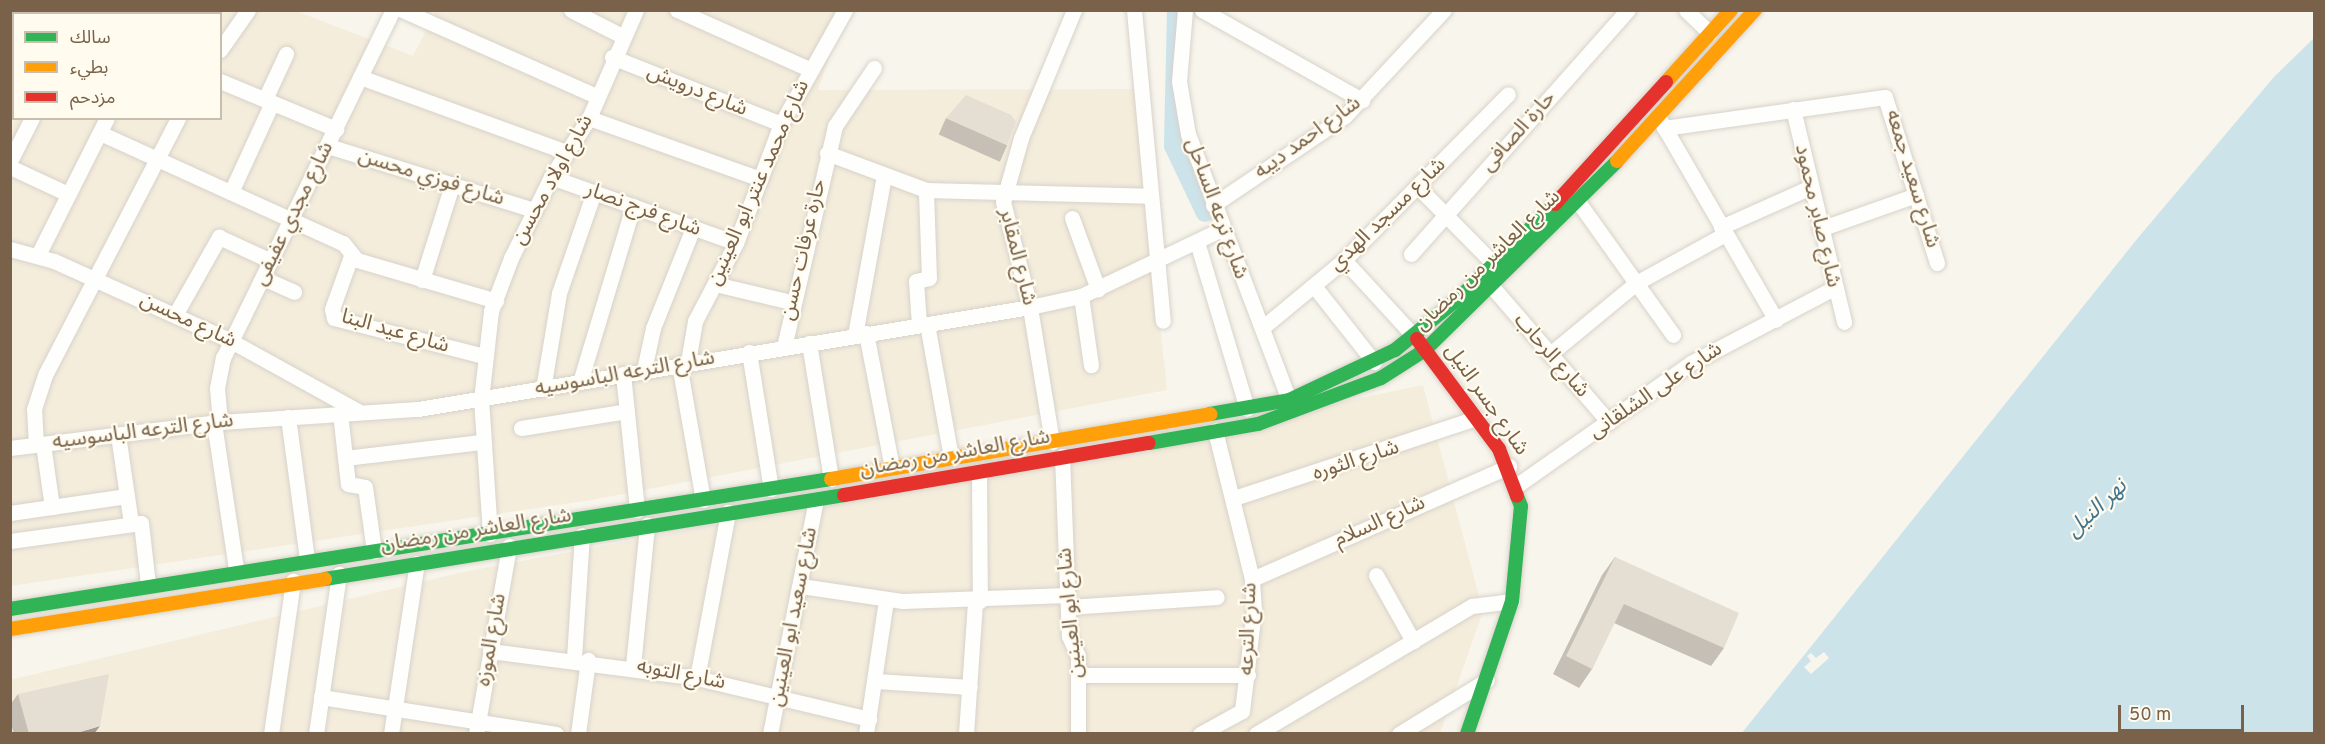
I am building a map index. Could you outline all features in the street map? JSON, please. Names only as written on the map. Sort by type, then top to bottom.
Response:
[{"type":"main road","name":"شارع العاشر من رمضان","points":[[10,609],[236,569],[490,534],[771,489],[1289,400],[1374,362],[1414,336],[1494,264],[1616,140],[1731,10]]},
{"type":"main road","name":"شارع العاشر من رمضان","points":[[10,629],[509,546],[816,500],[1258,424],[1337,397],[1425,350],[1494,290],[1661,123],[1755,10]]},
{"type":"main road","name":"شارع جسر النيل","points":[[1414,336],[1509,466],[1516,486],[1522,527],[1512,601],[1467,734]]},
{"type":"main road","points":[[183,578],[184,599]]},
{"type":"street","points":[[222,47],[248,10]]},
{"type":"street","name":"شارع مجدي عفيفى","points":[[236,569],[217,423],[217,388],[231,341],[393,10]]},
{"type":"street","points":[[402,10],[598,97]]},
{"type":"street","points":[[571,10],[622,36]]},
{"type":"street","name":"شارع اولاد محسن","points":[[490,534],[481,442],[481,400],[484,356],[496,301],[534,210],[551,177],[589,118],[612,57],[636,10]]},
{"type":"street","points":[[677,10],[809,69]]},
{"type":"street","name":"شارع المقابر","points":[[1052,442],[1030,307],[1004,195],[1020,138],[1074,10]]},
{"type":"street","points":[[1134,10],[1148,196],[1163,321]]},
{"type":"street","name":"شارع ترعه الساحل","points":[[1185,10],[1179,54],[1182,108],[1213,205],[1289,400]]},
{"type":"street","points":[[1202,10],[1362,100]]},
{"type":"street","name":"شارع احمد ديبه","points":[[1213,205],[1362,100],[1444,10]]},
{"type":"street","name":"حارة الصافى","points":[[1411,254],[1628,10]]},
{"type":"street","points":[[1686,10],[1710,33]]},
{"type":"street","name":"شارع محمد عنتر ابو العينين","points":[[703,500],[684,363],[695,321],[736,243],[781,124],[839,12]]},
{"type":"street","points":[[231,192],[286,54]]},
{"type":"street","name":"شارع درويش","points":[[612,57],[781,124]]},
{"type":"street","name":"حارة عرفات حسن","points":[[784,347],[791,302],[827,153],[842,110],[874,68]]},
{"type":"street","points":[[360,77],[566,152]]},
{"type":"street","points":[[222,82],[336,129]]},
{"type":"street","name":"شارع مسجد الهدي","points":[[1262,328],[1344,260],[1419,188],[1508,94]]},
{"type":"street","name":"شارع سعيد جمعه","points":[[1793,109],[1885,97],[1937,263]]},
{"type":"street","points":[[1776,320],[1661,123],[1793,109]]},
{"type":"street","name":"شارع صابر محمود","points":[[1793,109],[1832,289],[1844,322]]},
{"type":"street","points":[[589,118],[760,179]]},
{"type":"street","points":[[10,160],[31,120]]},
{"type":"street","points":[[38,255],[106,120]]},
{"type":"street","points":[[52,507],[40,444],[38,392],[94,278],[177,120]]},
{"type":"street","points":[[100,133],[343,243],[351,256],[422,280],[496,301]]},
{"type":"street","name":"شارع فوزي محسن","points":[[328,146],[534,210]]},
{"type":"street","points":[[827,153],[926,190],[1004,195],[1148,196]]},
{"type":"street","points":[[10,167],[68,194]]},
{"type":"street","points":[[884,176],[860,334],[892,468]]},
{"type":"street","name":"شارع فرج نصار","points":[[551,177],[736,243]]},
{"type":"street","points":[[422,280],[452,185]]},
{"type":"street","points":[[1550,354],[1636,283],[1723,230],[1811,187]]},
{"type":"street","points":[[1419,188],[1494,264]]},
{"type":"street","points":[[926,190],[929,278],[915,281],[951,458]]},
{"type":"street","points":[[543,389],[559,293],[594,192]]},
{"type":"street","points":[[1820,228],[1916,195]]},
{"type":"street","points":[[1579,203],[1674,335]]},
{"type":"street","points":[[580,382],[633,206]]},
{"type":"street","points":[[1072,219],[1098,288]]},
{"type":"street","points":[[644,370],[653,328],[693,228]]},
{"type":"street","name":"شارع الترعه الباسوسيه","points":[[10,448],[217,423],[481,400],[684,363],[1030,307],[1081,296],[1155,265],[1222,229]]},
{"type":"street","points":[[175,315],[216,240],[223,238],[271,261]]},
{"type":"street","points":[[1197,242],[1247,409]]},
{"type":"street","name":"شارع محسن","points":[[12,253],[38,255],[94,278],[231,341],[358,411]]},
{"type":"street","name":"شارع عيد البنا","points":[[351,256],[332,309],[334,318],[484,356]]},
{"type":"street","points":[[1344,260],[1414,336]]},
{"type":"street","points":[[263,278],[294,292]]},
{"type":"street","points":[[715,284],[791,302]]},
{"type":"street","points":[[1314,286],[1374,362]]},
{"type":"street","name":"شارع على الشلقانى","points":[[1516,486],[1691,363],[1832,289]]},
{"type":"street","name":"شارع الرحاب","points":[[1494,290],[1609,422]]},
{"type":"street","points":[[1081,296],[1091,365]]},
{"type":"street","points":[[809,343],[831,479]]},
{"type":"street","points":[[749,352],[771,489]]},
{"type":"street","points":[[623,374],[637,510]]},
{"type":"street","points":[[520,428],[627,411]]},
{"type":"street","points":[[340,413],[348,484],[365,487],[374,550]]},
{"type":"street","points":[[288,417],[307,560]]},
{"type":"street","name":"شارع الثوره","points":[[1234,498],[1476,418]]},
{"type":"street","name":"شارع الترعه","points":[[1200,734],[1242,711],[1248,675],[1252,579],[1234,498],[1215,431]]},
{"type":"street","points":[[118,435],[131,523]]},
{"type":"street","points":[[345,458],[481,442]]},
{"type":"street","name":"شارع ابو العينين","points":[[1062,456],[1067,601],[1079,675],[1078,734]]},
{"type":"street","name":"شارع السلام","points":[[1252,579],[1509,466]]},
{"type":"street","points":[[966,734],[977,601],[979,472]]},
{"type":"street","points":[[10,513],[127,496]]},
{"type":"street","name":"شارع سعيد ابو العينين","points":[[770,734],[782,695],[816,500]]},
{"type":"street","points":[[698,678],[728,512]]},
{"type":"street","points":[[10,541],[131,523],[142,525],[148,584]]},
{"type":"street","points":[[633,666],[647,525]]},
{"type":"street","points":[[578,734],[582,535]]},
{"type":"street","name":"شارع الموزه","points":[[476,729],[509,546]]},
{"type":"street","points":[[391,734],[417,563]]},
{"type":"street","points":[[316,734],[339,574]]},
{"type":"street","points":[[1376,575],[1413,641]]},
{"type":"street","points":[[271,734],[294,581]]},
{"type":"street","points":[[801,586],[886,600],[1067,601],[1217,597]]},
{"type":"street","points":[[868,726],[886,600]]},
{"type":"street","points":[[1256,734],[1472,606],[1512,601]]},
{"type":"street","name":"شارع التوبه","points":[[490,651],[581,659],[698,678],[782,695],[868,726]]},
{"type":"street","points":[[1079,675],[1248,675]]},
{"type":"street","points":[[1399,734],[1487,680]]},
{"type":"street","points":[[876,681],[970,687]]},
{"type":"street","points":[[321,697],[395,710],[476,729],[556,734]]},
{"type":"shaded area","points":[[10,11],[296,11],[413,56],[436,11],[845,11],[818,90],[1135,89],[1167,390],[591,500],[11,586]]},
{"type":"shaded area","points":[[1423,385],[1483,611],[1440,734],[11,734],[10,680],[463,572],[1059,461]]},
{"type":"water","name":"نهر النيل","points":[[2314,38],[2314,733],[1741,734],[2137,239],[2274,77]]},
{"type":"pier","points":[[1824,652],[1829,658],[1811,674],[1804,667],[1811,661],[1807,656],[1811,653],[1816,658]]},
{"type":"building","points":[[966,95],[1011,115],[1016,122],[1007,145],[946,118]]},
{"type":"building","points":[[1615,557],[1739,613],[1724,648],[1624,604],[1592,669],[1566,656]]},
{"type":"building","points":[[109,674],[100,726],[74,734],[29,734],[18,694]]},
{"type":"waterway","points":[[1176,10],[1173,146],[1205,213]]},
{"type":"traffic: fast","points":[[1149,443],[1258,424],[1381,378],[1425,350],[1617,161]]},
{"type":"traffic: fast","points":[[1210,414],[1289,400],[1395,350],[1459,298],[1555,204]]},
{"type":"traffic: fast","points":[[10,609],[831,479]]},
{"type":"traffic: fast","points":[[325,579],[844,495]]},
{"type":"traffic: fast","points":[[1467,734],[1512,601],[1521,506],[1517,496]]},
{"type":"traffic: slow","points":[[1666,82],[1731,10]]},
{"type":"traffic: slow","points":[[1617,161],[1755,10]]},
{"type":"traffic: slow","points":[[831,479],[1210,414]]},
{"type":"traffic: slow","points":[[10,629],[325,579]]},
{"type":"traffic: jam","points":[[1555,204],[1666,82]]},
{"type":"traffic: jam","points":[[1417,339],[1499,449],[1517,496]]},
{"type":"traffic: jam","points":[[844,495],[1149,443]]}]
